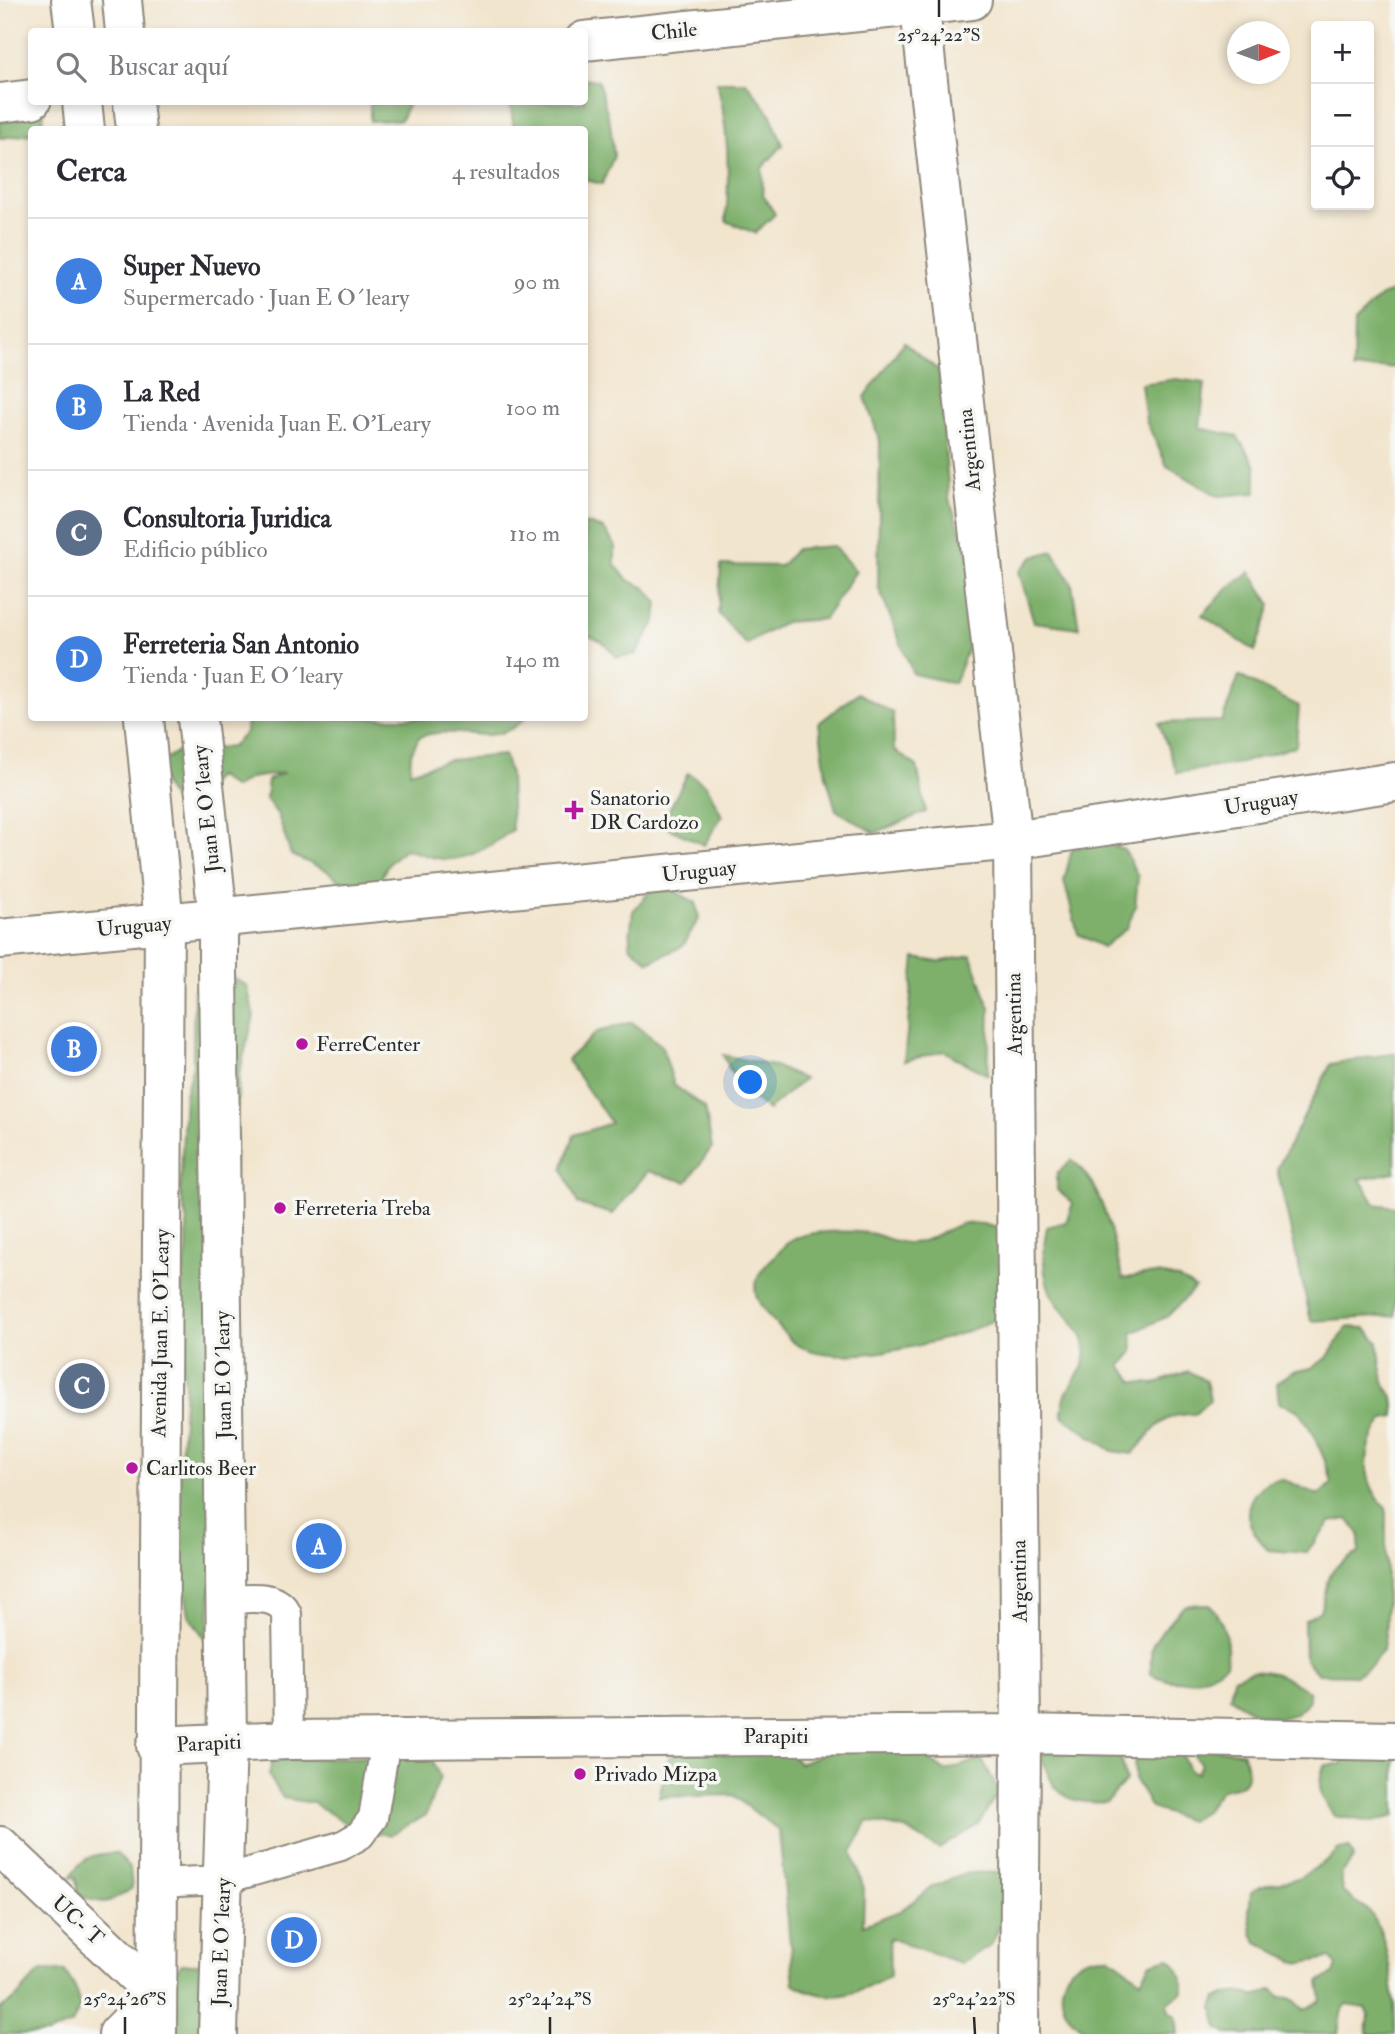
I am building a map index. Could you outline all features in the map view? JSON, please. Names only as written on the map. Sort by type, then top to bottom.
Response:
[{"type":"street","points":[[71,0],[74,28]]},
{"type":"street","points":[[122,0],[125,28]]},
{"type":"street","name":"Chile","points":[[588,41],[919,3],[972,0]]},
{"type":"street","name":"Argentina","points":[[919,3],[1013,840],[1021,1734],[1019,2034]]},
{"type":"street","points":[[0,103],[28,100]]},
{"type":"street","points":[[82,105],[85,126]]},
{"type":"street","points":[[133,105],[136,126]]},
{"type":"street","name":"Avenida Juan E. O'Leary","points":[[144,721],[164,923],[156,1746],[157,2034]]},
{"type":"street","name":"Juan E O´leary","points":[[197,721],[218,918],[227,1741],[218,2034]]},
{"type":"street","name":"Uruguay","points":[[0,939],[1013,840],[1395,782]]},
{"type":"street","name":"Parapiti","points":[[156,1746],[289,1740],[1021,1734],[1395,1741]]},
{"type":"street","name":"UC- T","points":[[0,1846],[157,1995]]},
{"type":"street","points":[[118,2034],[157,1995]]},
{"type":"lane","points":[[226,1599],[273,1599],[283,1605],[287,1614],[289,1740]]},
{"type":"lane","points":[[156,1883],[222,1880],[341,1846],[360,1835],[373,1818],[386,1740]]},
{"type":"green space","points":[[588,79],[598,80],[610,123],[614,156],[602,184],[588,181],[588,126],[514,126],[510,105],[588,105]]},
{"type":"green space","points":[[717,82],[746,82],[770,113],[783,145],[762,168],[763,195],[775,214],[755,233],[726,221],[728,152]]},
{"type":"green space","points":[[0,94],[45,109],[42,126],[28,126],[28,134],[0,138]]},
{"type":"green space","points":[[370,105],[408,105],[401,120],[370,121]]},
{"type":"green space","points":[[1395,291],[1395,367],[1353,370],[1354,322],[1381,296]]},
{"type":"green space","points":[[904,342],[939,371],[949,499],[986,603],[954,683],[913,674],[878,586],[880,442],[865,397]]},
{"type":"green space","points":[[1176,379],[1205,383],[1200,428],[1237,436],[1256,466],[1256,493],[1218,496],[1167,466],[1146,421],[1141,384]]},
{"type":"green space","points":[[588,524],[604,529],[615,545],[615,565],[628,580],[646,588],[658,603],[656,621],[636,654],[617,657],[603,642],[588,635]]},
{"type":"green space","points":[[833,546],[856,571],[824,619],[785,622],[746,645],[718,613],[721,565],[781,566],[796,549]]},
{"type":"green space","points":[[1053,551],[1072,584],[1079,628],[1034,622],[1019,572],[1033,557]]},
{"type":"green space","points":[[1250,572],[1271,605],[1255,651],[1202,615],[1229,587]]},
{"type":"green space","points":[[1239,676],[1299,706],[1296,746],[1241,763],[1177,773],[1159,723],[1222,721]]},
{"type":"green space","points":[[858,693],[893,713],[894,750],[917,766],[926,812],[875,833],[836,810],[826,775],[819,723]]},
{"type":"green space","points":[[247,721],[521,721],[512,728],[488,735],[449,732],[419,737],[411,753],[410,772],[448,760],[504,755],[510,775],[512,830],[488,847],[461,858],[437,858],[404,849],[389,863],[380,880],[342,883],[326,870],[291,855],[278,815],[266,799],[268,780],[284,773],[250,778],[234,788],[217,776],[193,803],[174,801],[163,784],[160,763],[176,752],[232,747],[246,732]]},
{"type":"green space","points":[[688,773],[707,786],[722,816],[704,845],[661,825]]},
{"type":"green space","points":[[1097,841],[1124,849],[1138,877],[1135,907],[1127,928],[1103,947],[1078,934],[1064,881],[1072,849]]},
{"type":"green space","points":[[652,889],[673,890],[696,903],[699,918],[683,946],[649,962],[629,945],[633,911]]},
{"type":"green space","points":[[971,955],[990,1008],[988,1075],[944,1051],[904,1061],[915,958],[939,962]]},
{"type":"green space","points":[[218,969],[247,986],[254,1016],[239,1074],[208,1643],[189,1615],[183,1578],[179,1488],[185,1384],[177,1327],[187,1249],[187,1220],[180,1192],[185,1094],[193,1065],[194,990]]},
{"type":"green space","points":[[632,1022],[662,1046],[674,1085],[705,1108],[712,1147],[687,1182],[648,1171],[613,1214],[578,1204],[563,1169],[574,1135],[611,1123],[567,1060],[597,1032]]},
{"type":"green space","points":[[1395,1053],[1395,1172],[1360,1179],[1375,1204],[1395,1207],[1395,1316],[1311,1321],[1277,1169],[1331,1064]]},
{"type":"green space","points":[[723,1055],[774,1066],[804,1079],[768,1110],[740,1089]]},
{"type":"green space","points":[[1072,1160],[1093,1185],[1100,1199],[1123,1279],[1160,1274],[1177,1278],[1195,1288],[1168,1316],[1132,1333],[1133,1352],[1121,1366],[1134,1382],[1154,1384],[1188,1371],[1206,1381],[1210,1400],[1195,1414],[1183,1414],[1165,1420],[1132,1454],[1112,1451],[1062,1416],[1066,1394],[1084,1365],[1085,1347],[1077,1328],[1051,1293],[1045,1275],[1044,1246],[1047,1227],[1066,1222],[1073,1203],[1057,1190],[1057,1173]]},
{"type":"green space","points":[[964,1223],[1001,1229],[1009,1311],[965,1332],[936,1341],[872,1353],[842,1355],[816,1352],[791,1340],[768,1316],[757,1299],[755,1290],[759,1274],[789,1241],[803,1235],[821,1232],[869,1233],[910,1243],[924,1241]]},
{"type":"green space","points":[[1347,1327],[1365,1328],[1378,1342],[1383,1381],[1393,1397],[1395,1417],[1384,1419],[1377,1430],[1371,1441],[1367,1464],[1372,1487],[1386,1508],[1386,1628],[1383,1649],[1372,1665],[1356,1675],[1318,1674],[1305,1660],[1304,1621],[1320,1611],[1333,1570],[1359,1553],[1359,1534],[1348,1519],[1330,1522],[1306,1553],[1268,1550],[1251,1526],[1248,1509],[1253,1496],[1269,1482],[1283,1480],[1319,1495],[1332,1483],[1318,1446],[1303,1418],[1295,1409],[1279,1403],[1277,1383],[1292,1372],[1311,1368],[1327,1358]]},
{"type":"green space","points":[[1209,1604],[1219,1617],[1225,1632],[1226,1664],[1209,1675],[1190,1681],[1170,1680],[1151,1674],[1152,1646],[1162,1631],[1184,1607]]},
{"type":"green space","points":[[1252,1671],[1268,1672],[1288,1679],[1308,1691],[1309,1700],[1301,1709],[1281,1718],[1260,1715],[1250,1710],[1230,1697],[1233,1678]]},
{"type":"green space","points":[[1395,1730],[1395,1816],[1372,1822],[1334,1816],[1321,1792],[1320,1780],[1324,1765],[1342,1764],[1350,1748]]},
{"type":"green space","points":[[776,1731],[799,1764],[834,1748],[915,1749],[945,1771],[982,1759],[999,1792],[978,1824],[939,1849],[905,1829],[868,1821],[852,1852],[864,1889],[863,1925],[900,1911],[932,1887],[967,1873],[1005,1872],[1008,1908],[991,1945],[960,1963],[889,1938],[890,1976],[877,1983],[854,1992],[832,1996],[794,1984],[779,1831],[733,1795],[659,1797],[669,1757],[704,1742]]},
{"type":"green space","points":[[1197,1747],[1242,1752],[1247,1768],[1246,1779],[1238,1786],[1222,1789],[1205,1811],[1189,1821],[1151,1808],[1135,1780],[1134,1751],[1181,1753],[1189,1770],[1197,1773],[1201,1764],[1194,1757]]},
{"type":"green space","points":[[1109,1748],[1122,1761],[1126,1781],[1107,1802],[1093,1803],[1081,1802],[1062,1794],[1049,1777],[1041,1752]]},
{"type":"green space","points":[[430,1756],[440,1777],[426,1815],[390,1835],[357,1830],[313,1803],[283,1798],[269,1776],[272,1759]]},
{"type":"green space","points":[[1350,1848],[1354,1857],[1342,1873],[1342,1891],[1371,1914],[1383,1939],[1392,1989],[1395,2034],[1367,2034],[1369,2015],[1365,2008],[1347,2005],[1341,2013],[1338,2034],[1227,2034],[1218,2028],[1213,2008],[1217,1998],[1227,1994],[1240,1993],[1255,1997],[1273,1989],[1280,1997],[1294,2000],[1304,2010],[1321,2001],[1319,1981],[1334,1974],[1337,1965],[1330,1958],[1302,1963],[1293,1961],[1257,1942],[1252,1934],[1249,1911],[1251,1892],[1301,1876],[1323,1863],[1339,1849]]},
{"type":"green space","points":[[116,1853],[130,1868],[132,1888],[106,1902],[78,1894],[76,1877],[70,1878],[79,1865],[100,1854]]},
{"type":"green space","points":[[1109,1956],[1141,1980],[1151,1963],[1169,1958],[1176,1965],[1183,1992],[1167,2004],[1170,2013],[1176,2016],[1178,2034],[1092,2033],[1077,2024],[1067,2013],[1062,2000],[1062,1987],[1067,1974],[1076,1964],[1090,1958]]},
{"type":"green space","points":[[182,1964],[201,1964],[219,1971],[226,2034],[157,2034],[168,1980]]},
{"type":"green space","points":[[43,1970],[65,1971],[75,1988],[80,2007],[72,2024],[47,2034],[0,2034],[0,2009],[13,2001]]},
{"type":"place","name":"Sanatorio DR Cardozo","points":[[574,810]]},
{"type":"place","name":"FerreCenter","points":[[302,1044]]},
{"type":"place","name":"La Red","points":[[74,1049]]},
{"type":"place","name":"Ferreteria Treba","points":[[280,1208]]},
{"type":"place","name":"Consultoria Juridica","points":[[82,1386]]},
{"type":"place","name":"Carlitos Beer","points":[[132,1468]]},
{"type":"place","name":"Super Nuevo","points":[[319,1546]]},
{"type":"place","name":"Privado Mizpa","points":[[580,1774]]},
{"type":"place","name":"Ferreteria San Antonio","points":[[294,1940]]}]
